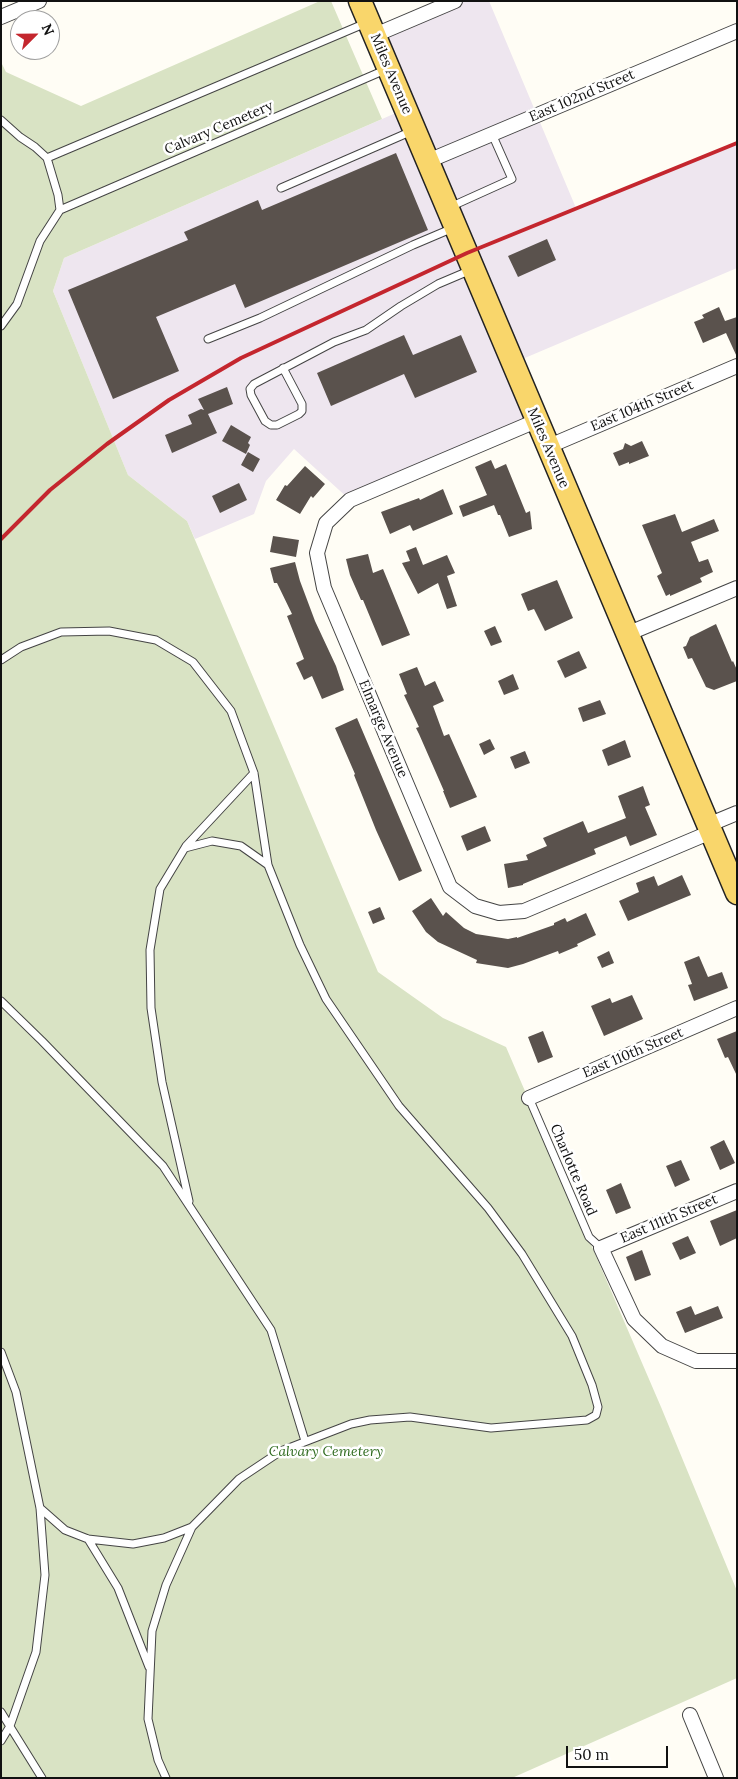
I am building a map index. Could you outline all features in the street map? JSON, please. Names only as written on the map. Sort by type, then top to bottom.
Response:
[{"type":"main road","name":"Miles Avenue","points":[[368,19],[536,421],[737,893]]},
{"type":"street","points":[[1,17],[39,1]]},
{"type":"street","points":[[368,19],[455,1]]},
{"type":"street","name":"East 102nd Street","points":[[428,161],[737,31]]},
{"type":"street","name":"East 104th Street","points":[[547,447],[737,366]]},
{"type":"street","name":"Elmarge Avenue","points":[[536,421],[350,500],[326,524],[317,553],[324,588],[450,887],[475,906],[499,913],[524,911],[709,828],[737,812]]},
{"type":"street","points":[[627,634],[737,588]]},
{"type":"street","name":"East 110th Street","points":[[529,1098],[737,1008]]},
{"type":"street","name":"East 111th Street","points":[[601,1248],[737,1191]]},
{"type":"street","points":[[601,1248],[634,1319],[662,1346],[696,1361],[737,1361]]},
{"type":"street","points":[[690,1715],[716,1778]]},
{"type":"lane","points":[[47,158],[368,19]]},
{"type":"lane","name":"Calvary Cemetery","points":[[60,210],[389,68]]},
{"type":"lane","points":[[1,120],[47,158],[58,195],[60,210],[40,241],[17,304],[1,326]]},
{"type":"lane","points":[[281,188],[415,130]]},
{"type":"lane","points":[[208,339],[260,318],[413,245],[452,217],[512,179],[492,134]]},
{"type":"lane","points":[[283,368],[302,404],[302,411],[277,425],[271,425],[265,421],[251,395],[250,389],[254,384],[283,368],[334,342],[366,330],[438,284],[474,269]]},
{"type":"lane","points":[[1,660],[21,647],[61,632],[109,631],[156,640],[193,662],[231,712],[254,773],[268,865],[300,945],[326,999],[399,1106],[488,1208],[522,1254],[572,1336],[592,1385],[598,1407],[596,1415],[588,1420],[491,1428],[410,1417],[370,1420],[351,1424],[281,1451],[239,1479],[192,1527],[166,1585],[152,1631],[148,1719],[158,1760],[166,1778]]},
{"type":"lane","points":[[190,1208],[162,1082],[151,1008],[150,950],[160,889],[184,848],[254,773]]},
{"type":"lane","points":[[184,848],[212,841],[241,846],[268,865]]},
{"type":"lane","points":[[1,1001],[163,1166],[271,1330],[306,1441]]},
{"type":"lane","name":"Charlotte Road","points":[[529,1098],[589,1237],[601,1248]]},
{"type":"lane","points":[[1,1352],[16,1392],[40,1508],[45,1575],[36,1652],[10,1726],[1,1741]]},
{"type":"lane","points":[[40,1508],[64,1530],[88,1539],[133,1544],[164,1538],[192,1527]]},
{"type":"lane","points":[[88,1539],[118,1588],[150,1670]]},
{"type":"lane","points":[[1,1712],[42,1778]]},
{"type":"shaded area","points":[[455,1],[489,1],[576,208],[737,143],[737,268],[513,363],[536,421],[350,500],[294,449],[266,481],[254,514],[195,539],[187,521],[128,475],[53,291],[64,258],[405,109],[375,35]]},
{"type":"green space","name":"Calvary Cemetery","points":[[320,1],[331,1],[382,119],[64,258],[53,291],[128,475],[187,521],[378,972],[443,1018],[506,1047],[661,1407],[737,1591],[737,1678],[512,1778],[1,1778],[1,62],[6,72],[81,106]]},
{"type":"building","points":[[396,153],[428,230],[245,308],[235,284],[156,317],[179,371],[113,399],[68,290],[188,240],[184,232],[258,200],[262,210]]},
{"type":"building","points":[[547,239],[556,260],[518,277],[508,256]]},
{"type":"building","points":[[719,307],[725,321],[737,317],[737,357],[726,333],[703,343],[694,322],[704,318],[702,315]]},
{"type":"building","points":[[404,335],[413,355],[461,335],[477,372],[415,398],[404,374],[331,406],[317,373]]},
{"type":"building","points":[[227,387],[233,404],[208,414],[217,433],[172,453],[165,435],[192,424],[188,415],[201,409],[204,410],[198,399]]},
{"type":"building","points":[[231,425],[251,437],[246,454],[222,441]]},
{"type":"building","points":[[642,441],[649,456],[619,466],[613,453],[623,449],[625,443],[631,446]]},
{"type":"building","points":[[248,452],[260,459],[253,472],[241,465]]},
{"type":"building","points":[[491,460],[495,469],[506,464],[526,513],[530,511],[532,529],[509,537],[494,505],[463,517],[459,506],[487,495],[475,467]]},
{"type":"building","points":[[305,466],[325,484],[313,498],[311,496],[300,514],[276,500],[285,485],[287,486]]},
{"type":"building","points":[[239,483],[247,500],[220,513],[212,496]]},
{"type":"building","points":[[443,489],[453,514],[413,531],[410,525],[390,534],[381,512],[419,498],[420,500]]},
{"type":"building","points":[[675,514],[682,532],[714,519],[719,531],[691,542],[699,562],[708,559],[713,572],[700,578],[702,582],[666,596],[657,576],[662,573],[642,525]]},
{"type":"building","points":[[273,536],[299,540],[296,557],[270,552]]},
{"type":"building","points":[[416,547],[423,565],[447,555],[455,573],[447,576],[457,606],[447,609],[438,583],[418,594],[402,563],[410,561],[406,551]]},
{"type":"building","points":[[368,554],[373,573],[383,569],[410,635],[382,646],[363,600],[361,600],[350,575],[346,559]]},
{"type":"building","points":[[295,562],[315,621],[336,666],[344,690],[322,699],[312,676],[304,680],[296,663],[304,659],[287,616],[292,614],[277,583],[274,583],[270,568]]},
{"type":"building","points":[[557,580],[573,618],[545,631],[534,609],[528,611],[521,594]]},
{"type":"building","points":[[716,624],[737,670],[737,681],[714,690],[706,687],[692,658],[688,659],[683,647],[686,646],[690,637]]},
{"type":"building","points":[[495,626],[502,642],[491,646],[484,631]]},
{"type":"building","points":[[579,651],[587,668],[565,678],[557,661]]},
{"type":"building","points":[[417,667],[425,686],[435,681],[444,701],[433,706],[444,736],[449,734],[477,797],[450,808],[416,728],[419,727],[404,695],[407,694],[399,674]]},
{"type":"building","points":[[513,674],[519,689],[504,695],[498,681]]},
{"type":"building","points":[[600,700],[606,714],[583,722],[578,708]]},
{"type":"building","points":[[357,718],[422,871],[399,881],[376,830],[335,728]]},
{"type":"building","points":[[490,739],[495,749],[484,755],[479,744]]},
{"type":"building","points":[[625,740],[631,757],[608,766],[602,750]]},
{"type":"building","points":[[525,751],[530,763],[515,769],[510,757]]},
{"type":"building","points":[[643,786],[650,805],[645,807],[657,835],[630,846],[626,836],[594,849],[596,854],[523,885],[508,888],[504,864],[528,860],[526,855],[547,846],[543,838],[583,821],[588,833],[626,818],[618,796]]},
{"type":"building","points":[[485,826],[491,841],[467,851],[461,836]]},
{"type":"building","points":[[682,875],[691,895],[628,921],[619,901],[639,892],[636,883],[654,876],[658,886]]},
{"type":"building","points":[[431,898],[443,916],[446,912],[464,928],[476,934],[508,939],[517,938],[554,925],[554,923],[565,918],[567,922],[586,913],[596,935],[577,944],[578,946],[559,954],[558,951],[508,968],[476,963],[477,960],[438,942],[426,932],[412,911]]},
{"type":"building","points":[[380,907],[385,919],[373,924],[368,912]]},
{"type":"building","points":[[609,951],[614,963],[602,968],[597,957]]},
{"type":"building","points":[[699,956],[708,977],[722,972],[728,988],[694,1001],[688,985],[692,984],[684,962]]},
{"type":"building","points":[[632,995],[643,1019],[604,1036],[591,1006],[610,998],[612,1003]]},
{"type":"building","points":[[543,1031],[553,1057],[538,1063],[528,1037]]},
{"type":"building","points":[[737,1031],[737,1076],[728,1057],[725,1058],[717,1039]]},
{"type":"building","points":[[724,1140],[735,1163],[720,1170],[710,1147]]},
{"type":"building","points":[[681,1160],[690,1180],[675,1187],[666,1166]]},
{"type":"building","points":[[621,1183],[631,1208],[616,1214],[606,1190]]},
{"type":"building","points":[[737,1210],[737,1238],[720,1246],[710,1221]]},
{"type":"building","points":[[688,1236],[696,1253],[680,1260],[672,1243]]},
{"type":"building","points":[[642,1250],[651,1275],[635,1281],[626,1257]]},
{"type":"building","points":[[691,1306],[695,1315],[718,1306],[723,1318],[685,1333],[676,1312]]},
{"type":"railway","points":[[1,539],[50,490],[107,444],[169,400],[241,358],[467,253],[737,143]]}]
